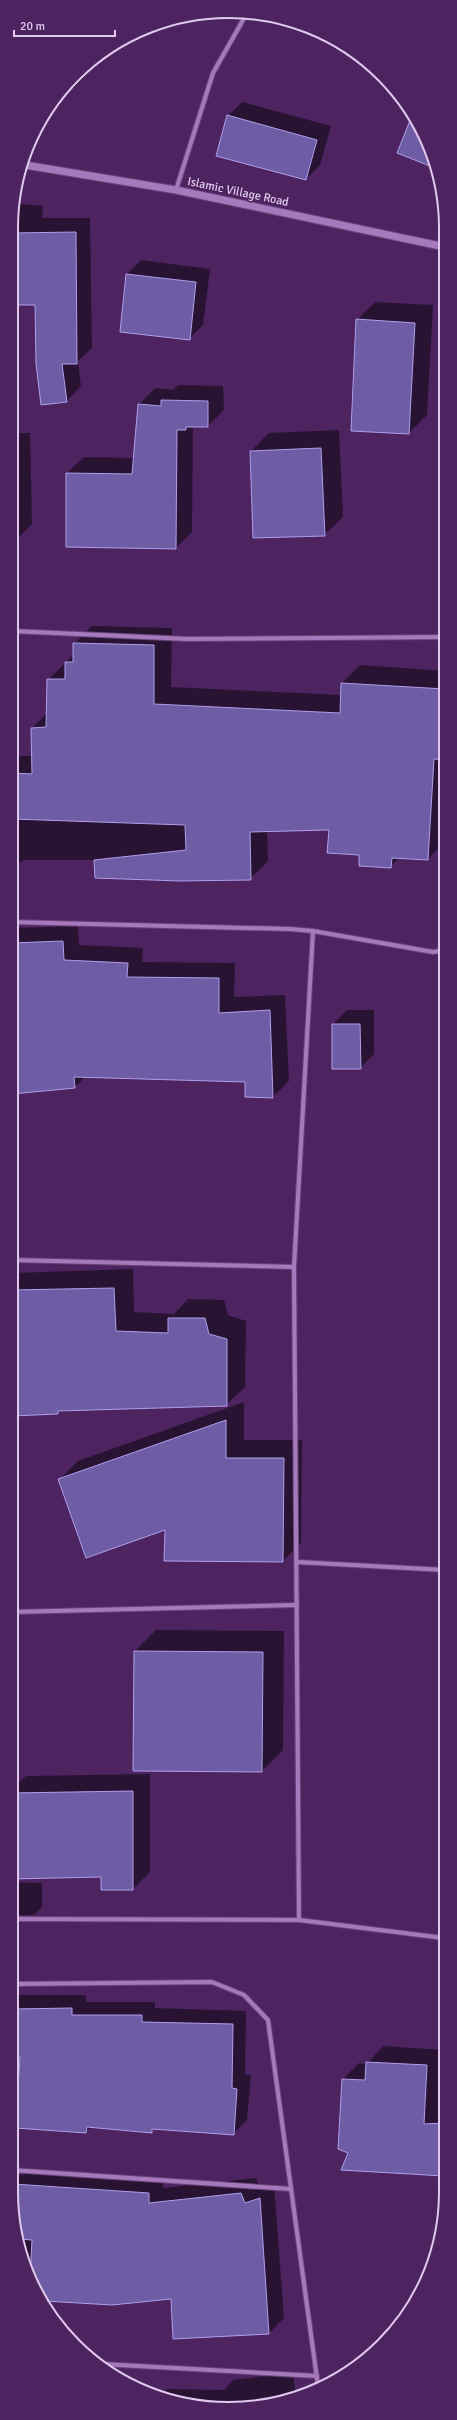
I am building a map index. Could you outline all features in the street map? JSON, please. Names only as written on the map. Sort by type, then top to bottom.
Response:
[{"type":"street","points":[[176,190],[213,73],[244,18]]},
{"type":"street","name":"Islamic Village Road","points":[[28,165],[176,190],[439,246]]},
{"type":"street","points":[[18,631],[188,639],[439,637]]},
{"type":"street","points":[[18,922],[313,931],[433,952],[439,951]]},
{"type":"street","points":[[299,1920],[294,1267],[313,931]]},
{"type":"street","points":[[18,1260],[294,1267]]},
{"type":"street","points":[[297,1562],[439,1570]]},
{"type":"street","points":[[18,1612],[297,1606]]},
{"type":"street","points":[[18,1919],[299,1920],[439,1937]]},
{"type":"street","points":[[18,1984],[212,1982],[244,1995],[268,2020],[318,2382]]},
{"type":"street","points":[[18,2170],[291,2189]]},
{"type":"street","points":[[108,2364],[317,2376]]},
{"type":"building","points":[[227,115],[317,140],[306,180],[216,156]]},
{"type":"building","points":[[410,121],[423,148],[429,166],[397,153]]},
{"type":"building","points":[[76,232],[77,364],[62,364],[67,402],[41,405],[36,364],[35,305],[18,305],[18,233]]},
{"type":"building","points":[[126,274],[196,282],[190,340],[120,332]]},
{"type":"building","points":[[356,319],[415,323],[409,434],[351,431]]},
{"type":"building","points":[[161,400],[208,401],[208,427],[186,427],[186,430],[177,430],[176,549],[66,547],[66,473],[132,474],[138,404],[161,406]]},
{"type":"building","points":[[321,448],[325,536],[253,538],[250,451]]},
{"type":"building","points":[[73,643],[154,645],[154,704],[340,713],[341,683],[439,689],[439,759],[434,759],[428,860],[392,858],[391,868],[359,866],[359,855],[327,853],[329,830],[250,832],[251,880],[180,881],[95,878],[94,860],[186,850],[185,825],[18,819],[18,773],[32,774],[31,728],[46,727],[47,679],[65,679],[65,662],[73,662]]},
{"type":"building","points":[[63,941],[64,960],[128,963],[127,977],[219,978],[219,1013],[270,1010],[273,1098],[245,1097],[245,1082],[74,1077],[75,1088],[18,1093],[18,943]]},
{"type":"building","points":[[332,1024],[360,1024],[361,1069],[332,1069]]},
{"type":"building","points":[[114,1288],[116,1331],[168,1333],[168,1318],[205,1318],[209,1334],[227,1339],[227,1406],[58,1411],[58,1414],[18,1416],[18,1290]]},
{"type":"building","points":[[226,1420],[226,1458],[284,1458],[283,1562],[164,1561],[165,1530],[86,1558],[58,1479]]},
{"type":"building","points":[[134,1651],[263,1652],[262,1772],[133,1771]]},
{"type":"building","points":[[133,1791],[133,1890],[101,1890],[101,1877],[18,1879],[18,1793]]},
{"type":"building","points":[[72,2008],[72,2015],[142,2015],[142,2022],[233,2024],[232,2088],[237,2089],[234,2135],[152,2129],[152,2133],[87,2127],[86,2133],[18,2128],[18,2085],[20,2057],[18,2057],[18,2009]]},
{"type":"building","points":[[366,2062],[427,2065],[424,2124],[439,2123],[439,2176],[341,2170],[348,2153],[338,2149],[342,2079],[365,2080]]},
{"type":"building","points":[[18,2184],[149,2193],[149,2203],[241,2193],[245,2203],[260,2198],[269,2334],[173,2339],[171,2299],[112,2305],[49,2301],[31,2264],[32,2240],[23,2239],[18,2205]]}]
